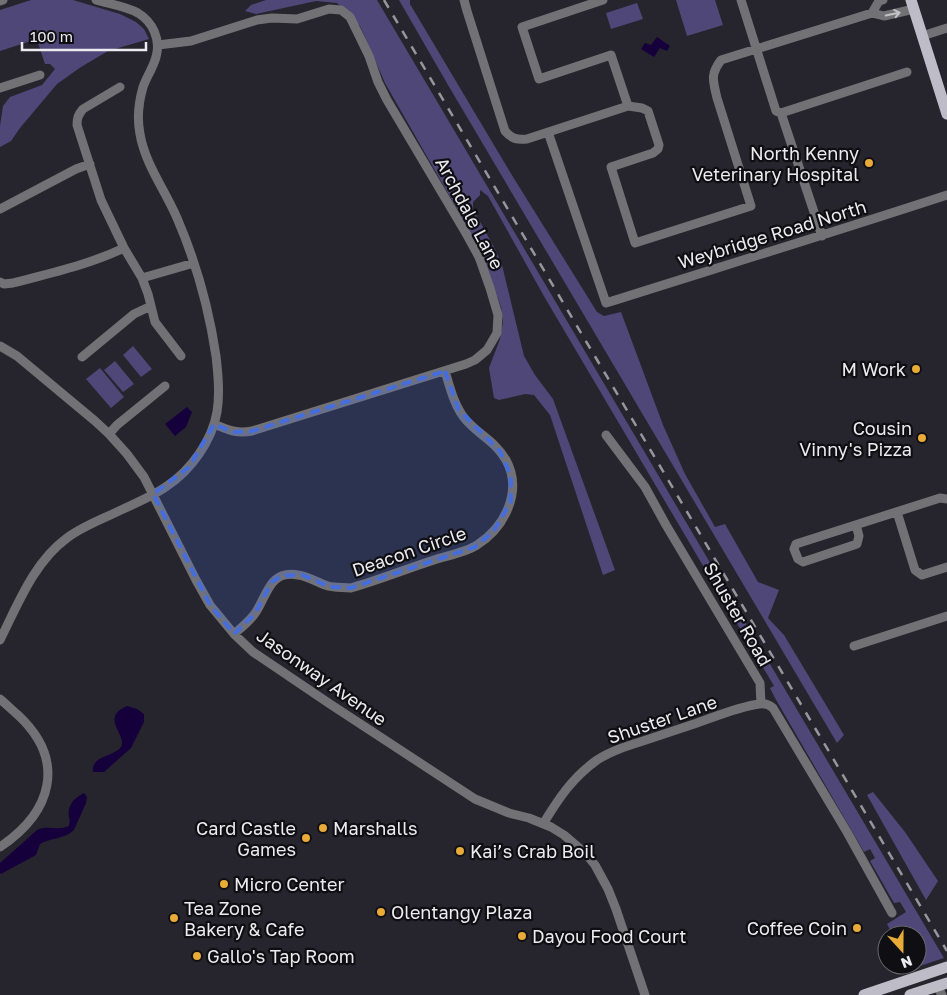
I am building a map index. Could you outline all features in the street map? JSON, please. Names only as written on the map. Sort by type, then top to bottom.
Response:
[{"type":"main road","points":[[912,4],[947,114]]},
{"type":"main road","points":[[864,995],[947,967]]},
{"type":"main road","points":[[885,995],[909,988],[931,972]]},
{"type":"main road","points":[[910,995],[942,988]]},
{"type":"street","points":[[0,640],[35,572],[57,547],[82,529],[168,486],[189,467],[203,448],[214,424],[217,412],[219,390],[216,355],[205,302],[194,263],[176,216],[146,158],[139,131],[141,96],[156,57],[158,45],[156,34],[145,18],[135,12],[96,0]]},
{"type":"street","points":[[464,0],[505,131],[511,137],[519,140],[527,139],[628,106],[648,111],[659,145],[658,150],[611,167],[635,243],[751,206],[713,82],[714,70],[721,60],[872,13],[884,16],[912,4]]},
{"type":"street","points":[[603,0],[522,27],[540,79],[612,55],[628,106]]},
{"type":"street","points":[[741,0],[776,111],[781,113],[907,72]]},
{"type":"street","points":[[872,13],[879,1],[882,0]]},
{"type":"street","name":"Archdale Lane","points":[[158,45],[191,41],[257,20],[272,18],[297,19],[321,11],[337,9],[346,13],[352,20],[369,56],[378,82],[387,100],[479,257],[498,315],[497,333],[487,350],[475,360],[466,364],[252,431],[232,432],[214,424]]},
{"type":"street","points":[[922,36],[947,28]]},
{"type":"street","points":[[0,88],[40,75]]},
{"type":"street","points":[[120,87],[83,110],[79,114],[77,125],[101,200],[124,248],[142,278],[155,322],[181,356]]},
{"type":"street","points":[[781,113],[822,236]]},
{"type":"street","name":"Weybridge Road North","points":[[548,132],[606,303],[947,195]]},
{"type":"street","points":[[0,209],[76,169],[90,164]]},
{"type":"street","points":[[0,282],[4,284],[13,283],[82,265],[124,248]]},
{"type":"street","points":[[142,278],[194,263]]},
{"type":"street","points":[[82,357],[134,314],[151,306]]},
{"type":"street","name":"Jasonway Avenue","points":[[0,346],[16,356],[109,434],[136,465],[210,605],[234,634],[253,652],[475,799],[493,807],[529,818],[564,835],[595,865],[616,909],[645,995]]},
{"type":"street","name":"Deacon Circle","points":[[234,634],[254,614],[272,582],[280,576],[302,575],[330,586],[351,588],[475,547],[494,531],[503,519],[511,502],[512,476],[500,450],[465,419],[459,410],[445,371]]},
{"type":"street","points":[[109,434],[117,425],[165,386]]},
{"type":"street","name":"Shuster Road","points":[[606,435],[640,478],[756,676],[760,683],[761,704]]},
{"type":"street","points":[[856,525],[860,536],[857,544],[854,546],[803,562],[798,559],[794,549],[796,544],[940,498],[947,499]]},
{"type":"street","points":[[897,512],[915,570],[922,575],[947,567]]},
{"type":"street","points":[[854,646],[947,616]]},
{"type":"street","points":[[0,700],[28,724],[39,740],[48,769],[48,786],[34,814],[25,827],[0,847]]},
{"type":"street","points":[[761,704],[768,704],[773,708],[847,832],[892,913]]},
{"type":"street","name":"Shuster Lane","points":[[543,824],[562,793],[581,773],[614,751],[740,709],[761,704]]},
{"type":"highlighted area","points":[[445,371],[459,410],[500,451],[511,476],[511,501],[494,531],[475,547],[351,588],[330,587],[302,575],[281,576],[272,582],[255,614],[234,634],[210,605],[153,494],[189,467],[214,424],[233,432],[252,431]]},
{"type":"shaded area","points":[[31,0],[73,0],[120,14],[136,22],[144,29],[149,39],[108,51],[57,84],[11,141],[0,147],[0,126],[3,106],[10,97],[42,85],[55,69],[50,64],[45,64],[38,43],[34,40],[0,51],[0,10]]},
{"type":"shaded area","points":[[266,0],[377,0],[924,925],[888,925],[906,912],[900,902],[894,903],[870,861],[875,858],[870,849],[864,852],[775,698],[770,688],[774,686],[545,298],[488,196],[480,190],[480,195],[473,202],[473,209],[502,265],[524,356],[535,375],[553,399],[615,570],[603,575],[550,415],[534,395],[525,394],[499,400],[494,398],[489,368],[500,339],[503,322],[501,307],[487,267],[465,223],[385,83],[360,26],[337,3],[316,1],[256,14],[245,11],[251,5]]},
{"type":"shaded area","points":[[399,0],[410,0],[410,4],[510,172],[597,312],[604,316],[621,312],[663,425],[685,474],[715,527],[725,524],[758,582],[779,590],[768,618],[784,635],[844,735],[837,743],[448,85]]},
{"type":"shaded area","points":[[676,0],[715,0],[723,25],[687,36]]},
{"type":"shaded area","points":[[637,3],[643,19],[611,29],[606,13]]},
{"type":"shaded area","points":[[657,37],[670,46],[667,51],[660,48],[654,57],[641,49],[645,43],[651,45]]},
{"type":"shaded area","points":[[133,346],[152,369],[141,377],[123,355]]},
{"type":"shaded area","points":[[115,361],[134,384],[123,392],[104,370]]},
{"type":"shaded area","points":[[100,368],[124,397],[111,408],[86,379]]},
{"type":"shaded area","points":[[187,407],[192,412],[186,427],[175,436],[165,424]]},
{"type":"shaded area","points":[[127,706],[137,709],[144,714],[144,722],[131,748],[104,772],[93,772],[93,766],[99,759],[121,747],[122,743],[116,727],[115,716]]},
{"type":"shaded area","points":[[873,792],[905,832],[938,881],[926,900],[867,795]]},
{"type":"shaded area","points":[[84,793],[87,797],[86,803],[74,830],[66,835],[40,844],[36,855],[0,873],[0,863],[37,830],[69,826],[70,805],[77,797]]},
{"type":"shaded area","points":[[927,929],[944,958],[927,964]]},
{"type":"railway","points":[[384,0],[947,951]]},
{"type":"place","name":"North Kenny Veterinary Hospital","points":[[869,163]]},
{"type":"place","name":"M Work","points":[[916,369]]},
{"type":"place","name":"Cousin Vinny's Pizza","points":[[922,438]]},
{"type":"place","name":"Marshalls","points":[[323,828]]},
{"type":"place","name":"Card Castle Games","points":[[306,838]]},
{"type":"place","name":"Kai’s Crab Boil","points":[[460,851]]},
{"type":"place","name":"Micro Center","points":[[224,884]]},
{"type":"place","name":"Olentangy Plaza","points":[[381,912]]},
{"type":"place","name":"Tea Zone Bakery & Cafe","points":[[174,918]]},
{"type":"place","name":"Coffee Coin","points":[[857,928]]},
{"type":"place","name":"Dayou Food Court","points":[[522,936]]},
{"type":"place","name":"Gallo's Tap Room","points":[[197,956]]}]
